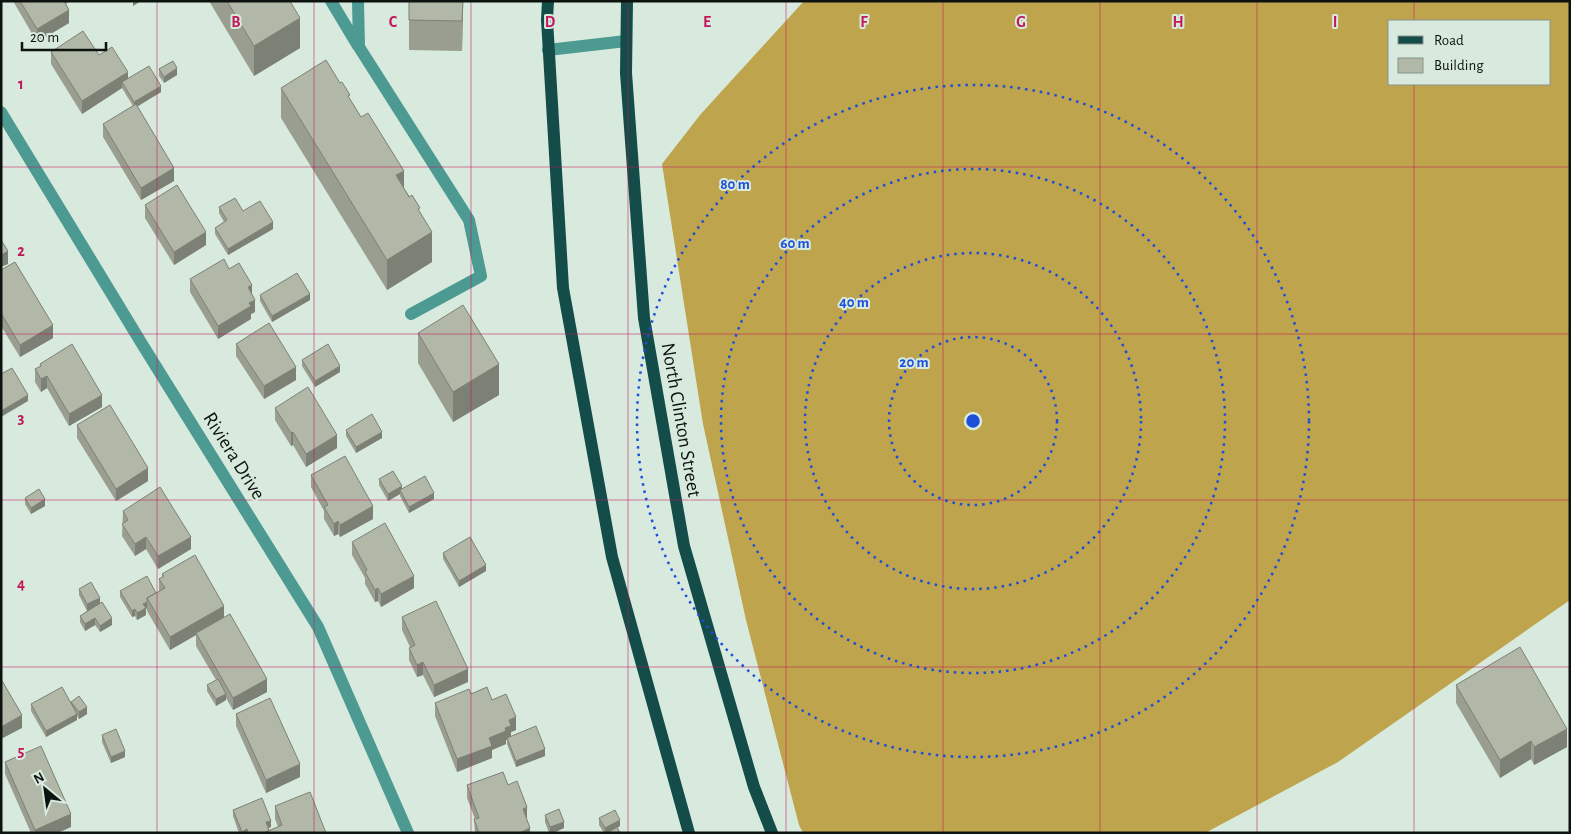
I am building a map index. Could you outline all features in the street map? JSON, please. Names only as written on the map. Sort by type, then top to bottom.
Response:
[{"type":"main road","points":[[548,1],[548,50],[563,288],[612,557],[689,833]]},
{"type":"main road","name":"North Clinton Street","points":[[627,1],[626,73],[644,318],[684,546],[754,787],[772,833]]},
{"type":"street","points":[[331,1],[469,220],[481,276],[411,314]]},
{"type":"street","points":[[358,1],[359,47]]},
{"type":"street","points":[[548,50],[626,41]]},
{"type":"street","name":"Riviera Drive","points":[[1,112],[137,336],[318,627],[408,833]]},
{"type":"shaded area","points":[[804,1],[1570,1],[1570,600],[1338,762],[1205,833],[803,833],[799,825],[746,620],[703,424],[662,164],[700,115]]},
{"type":"building","points":[[20,1],[64,1],[69,10],[37,29]]},
{"type":"building","points":[[227,1],[290,1],[300,18],[254,46]]},
{"type":"building","points":[[409,1],[463,1],[462,21],[409,20]]},
{"type":"building","points":[[83,31],[99,55],[112,47],[128,72],[82,101],[51,52]]},
{"type":"building","points":[[326,60],[350,95],[348,96],[361,117],[368,113],[404,171],[396,175],[409,197],[412,195],[432,232],[387,260],[281,88]]},
{"type":"building","points":[[173,61],[177,68],[164,77],[159,69]]},
{"type":"building","points":[[149,66],[161,86],[134,102],[122,82]]},
{"type":"building","points":[[136,104],[174,168],[141,188],[103,124]]},
{"type":"building","points":[[177,185],[206,232],[174,252],[145,205]]},
{"type":"building","points":[[235,198],[243,211],[260,201],[273,222],[228,249],[215,228],[227,220],[219,207]]},
{"type":"building","points":[[1,240],[8,251],[1,255]]},
{"type":"building","points":[[224,259],[229,269],[239,263],[252,285],[248,287],[255,300],[249,303],[251,306],[218,326],[190,279]]},
{"type":"building","points":[[15,262],[53,325],[20,345],[1,313],[1,270]]},
{"type":"building","points":[[297,273],[310,294],[272,316],[260,295]]},
{"type":"building","points":[[463,305],[499,364],[453,392],[418,333]]},
{"type":"building","points":[[269,323],[296,367],[264,386],[236,344]]},
{"type":"building","points":[[72,344],[102,395],[69,414],[47,376],[41,379],[35,369]]},
{"type":"building","points":[[328,344],[340,366],[315,381],[302,360]]},
{"type":"building","points":[[12,368],[28,395],[1,411],[1,374]]},
{"type":"building","points":[[308,387],[337,435],[306,454],[293,432],[291,433],[275,408]]},
{"type":"building","points":[[110,405],[148,468],[116,489],[77,425]]},
{"type":"building","points":[[372,414],[382,432],[356,447],[346,430]]},
{"type":"building","points":[[345,456],[373,506],[340,525],[338,521],[334,524],[324,507],[328,505],[311,475]]},
{"type":"building","points":[[393,471],[402,486],[388,494],[379,479]]},
{"type":"building","points":[[425,476],[434,493],[409,507],[400,490]]},
{"type":"building","points":[[160,487],[191,537],[158,556],[146,537],[135,544],[122,524],[128,520],[123,511]]},
{"type":"building","points":[[39,489],[45,499],[31,508],[25,498]]},
{"type":"building","points":[[385,523],[414,576],[381,594],[378,588],[375,590],[352,542]]},
{"type":"building","points":[[470,537],[486,565],[459,581],[443,553]]},
{"type":"building","points":[[195,555],[224,606],[170,637],[147,598],[165,588],[159,579],[164,576],[162,574]]},
{"type":"building","points":[[147,576],[156,593],[147,598],[147,602],[143,604],[146,608],[137,613],[135,609],[132,611],[120,591]]},
{"type":"building","points":[[91,582],[100,598],[87,604],[79,589]]},
{"type":"building","points":[[436,601],[468,669],[434,685],[423,662],[417,665],[409,648],[415,645],[402,617]]},
{"type":"building","points":[[102,602],[112,618],[100,626],[95,618],[85,624],[80,616]]},
{"type":"building","points":[[230,614],[267,679],[233,698],[196,633]]},
{"type":"building","points":[[1520,647],[1567,729],[1534,747],[1531,741],[1500,760],[1456,685]]},
{"type":"building","points":[[1,679],[22,715],[1,727]]},
{"type":"building","points":[[218,679],[226,694],[216,699],[207,685]]},
{"type":"building","points":[[62,687],[77,714],[46,731],[31,704]]},
{"type":"building","points":[[487,687],[492,700],[506,694],[516,717],[509,720],[511,726],[505,728],[506,731],[489,738],[492,746],[457,759],[435,703],[469,689],[471,694]]},
{"type":"building","points":[[79,696],[87,707],[79,712],[71,702]]},
{"type":"building","points":[[270,698],[300,764],[266,780],[236,714]]},
{"type":"building","points":[[536,726],[545,749],[516,761],[507,738]]},
{"type":"building","points":[[116,729],[125,751],[111,757],[102,735]]},
{"type":"building","points":[[41,746],[71,814],[35,830],[5,762]]},
{"type":"building","points":[[503,772],[508,785],[517,781],[527,807],[523,809],[530,828],[519,833],[479,833],[474,819],[479,818],[467,785]]},
{"type":"building","points":[[310,792],[326,833],[264,833],[282,825],[275,806]]},
{"type":"building","points":[[262,798],[271,821],[266,822],[269,830],[264,833],[248,833],[247,829],[242,832],[233,810]]},
{"type":"building","points":[[559,809],[564,822],[550,827],[545,815]]},
{"type":"building","points":[[615,810],[620,820],[605,828],[599,818]]},
{"type":"building","points":[[617,827],[620,833],[607,833]]}]
